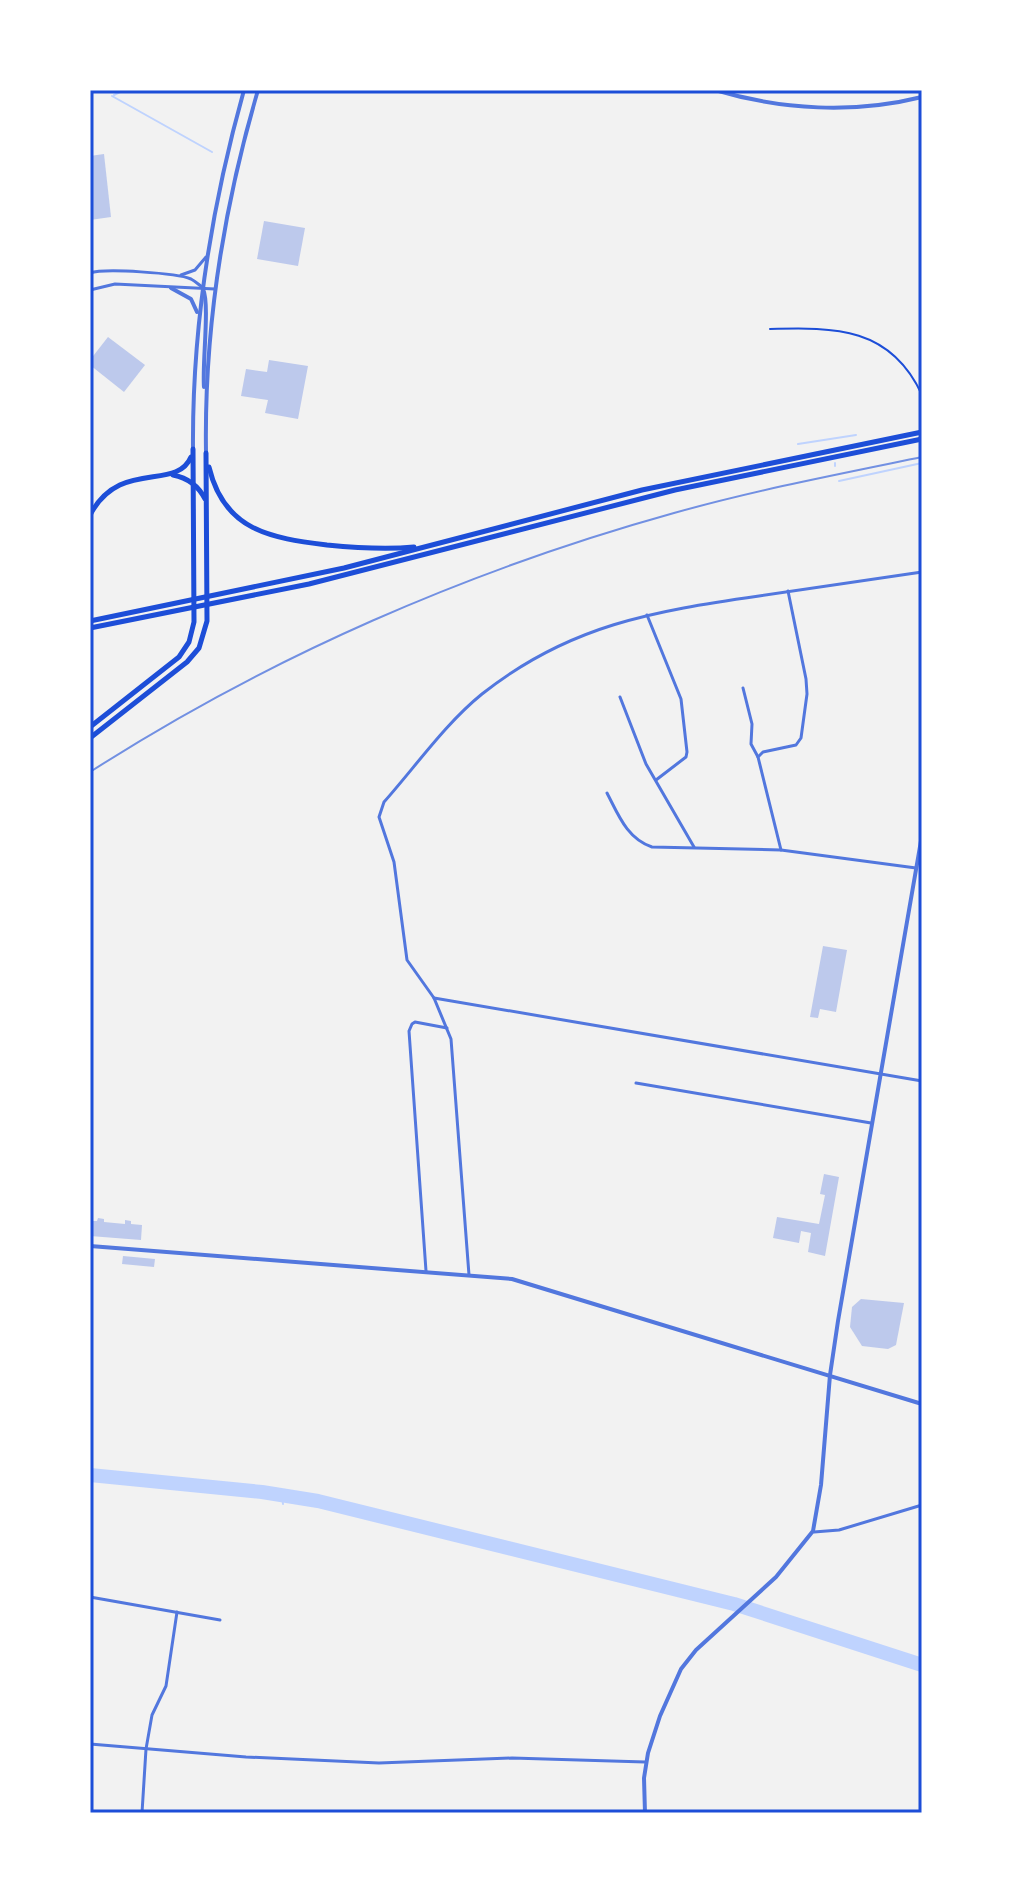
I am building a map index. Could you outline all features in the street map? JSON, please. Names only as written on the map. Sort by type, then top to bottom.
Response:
[{"type":"main road","points":[[90,621],[344,568],[642,490],[922,432]]},
{"type":"main road","points":[[90,628],[344,575],[654,495],[922,439]]},
{"type":"main road","points":[[172,475],[187,466],[193,449]]},
{"type":"main road","points":[[90,727],[179,657],[189,642],[194,622],[193,449]]},
{"type":"main road","points":[[90,738],[187,662],[199,648],[207,621],[206,453]]},
{"type":"main road","points":[[206,453],[213,481],[223,501],[246,524],[261,533],[279,539],[374,550],[435,544]]},
{"type":"main road","points":[[90,515],[103,496],[118,484],[139,477],[185,477],[193,483],[207,504]]},
{"type":"street","points":[[193,449],[198,317],[206,257],[222,171],[244,90]]},
{"type":"street","points":[[205,421],[215,289],[232,188],[258,90]]},
{"type":"street","points":[[715,90],[762,101],[819,108],[870,106],[922,97]]},
{"type":"street","points":[[176,276],[195,270],[206,257]]},
{"type":"street","points":[[90,273],[106,270],[176,276],[190,279],[202,287],[207,301],[203,357],[206,453]]},
{"type":"street","points":[[90,290],[115,284],[215,289]]},
{"type":"street","points":[[171,288],[191,299],[198,317]]},
{"type":"street","points":[[469,1275],[451,1039],[434,998],[407,960],[394,862],[380,812],[384,802],[452,724],[497,683],[534,659],[603,627],[647,614],[922,572]]},
{"type":"street","points":[[758,757],[763,752],[796,745],[801,738],[806,679],[788,591]]},
{"type":"street","points":[[647,614],[681,699],[687,752],[686,757],[656,780]]},
{"type":"street","points":[[743,688],[752,724],[751,744],[758,757],[781,850]]},
{"type":"street","points":[[620,697],[635,738],[694,847]]},
{"type":"street","points":[[607,793],[623,823],[640,843],[658,848],[781,850],[916,868]]},
{"type":"street","points":[[645,1813],[646,1762],[660,1716],[681,1669],[696,1650],[790,1561],[813,1531],[821,1485],[830,1375],[922,835]]},
{"type":"street","points":[[434,998],[922,1081]]},
{"type":"street","points":[[426,1271],[409,1031],[415,1022],[447,1028]]},
{"type":"street","points":[[636,1083],[871,1123]]},
{"type":"street","points":[[90,1246],[500,1277],[529,1283],[922,1404]]},
{"type":"street","points":[[813,1531],[839,1530],[922,1505]]},
{"type":"street","points":[[90,1597],[220,1620]]},
{"type":"street","points":[[142,1813],[146,1749],[153,1709],[166,1686],[177,1612]]},
{"type":"street","points":[[90,1744],[235,1756],[379,1763],[512,1758],[646,1762]]},
{"type":"path","points":[[770,329],[816,328],[858,334],[899,359],[910,371],[922,395]]},
{"type":"building","points":[[104,154],[111,217],[90,220],[90,156]]},
{"type":"building","points":[[264,221],[305,228],[298,266],[257,259]]},
{"type":"building","points":[[108,337],[145,365],[124,392],[90,365],[90,360]]},
{"type":"building","points":[[269,360],[308,366],[298,419],[265,413],[268,400],[241,396],[246,369],[267,372]]},
{"type":"building","points":[[823,946],[847,950],[836,1012],[820,1009],[818,1018],[810,1017]]},
{"type":"building","points":[[824,1174],[839,1177],[825,1256],[808,1252],[811,1233],[801,1231],[799,1243],[773,1238],[777,1217],[819,1224],[825,1195],[820,1194]]},
{"type":"building","points":[[98,1218],[104,1219],[104,1222],[125,1224],[125,1220],[142,1225],[141,1240],[90,1236],[90,1221],[97,1221]]},
{"type":"building","points":[[123,1256],[155,1259],[154,1267],[122,1264]]},
{"type":"building","points":[[861,1299],[904,1303],[896,1345],[888,1349],[862,1346],[850,1327],[852,1307]]},
{"type":"waterway","points":[[114,95],[124,90]]},
{"type":"waterway","points":[[112,96],[212,152]]},
{"type":"waterway","points":[[798,444],[856,435]]},
{"type":"waterway","points":[[839,481],[922,463]]},
{"type":"waterway","points":[[90,1475],[262,1492],[318,1501],[734,1604],[922,1665]]},
{"type":"waterway","points":[[262,1492],[267,1487]]},
{"type":"waterway","points":[[282,1495],[283,1504]]},
{"type":"railway","points":[[90,772],[158,730],[299,655],[372,621],[521,561],[674,513],[922,457]]}]
